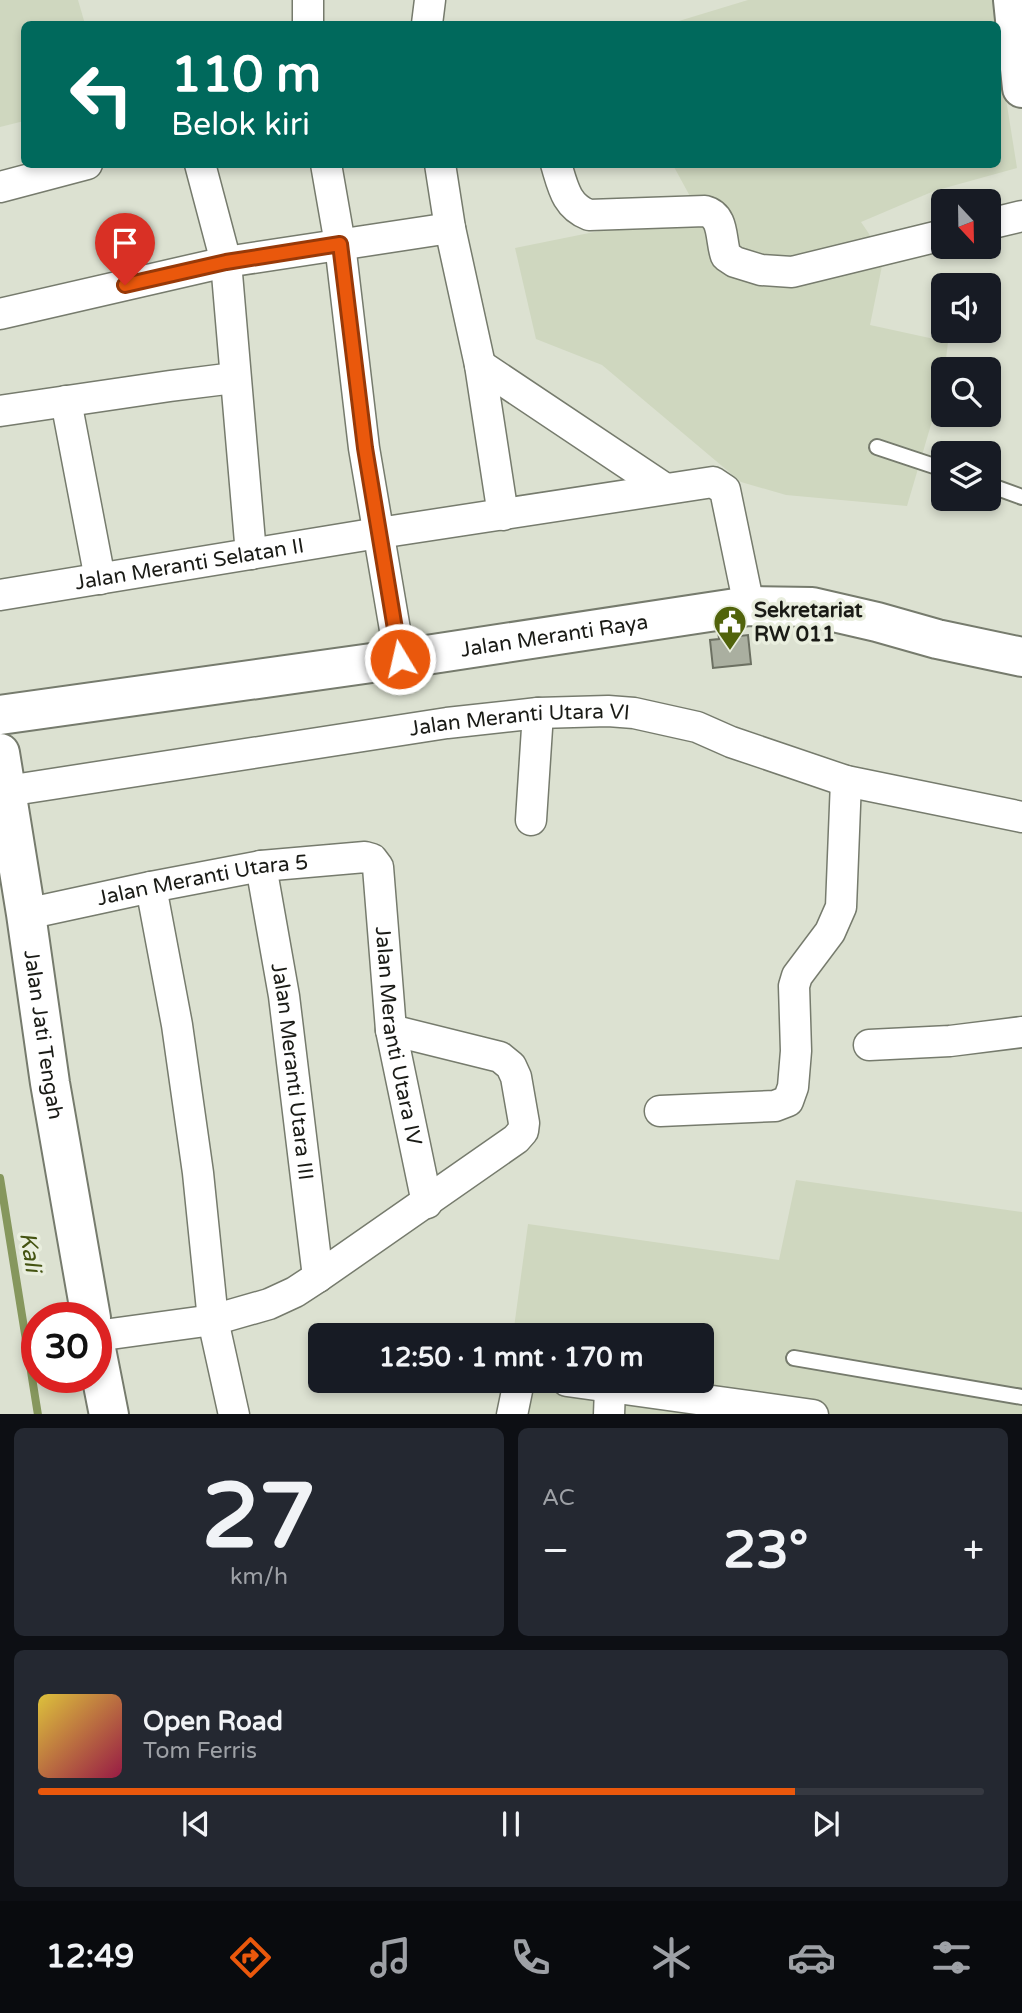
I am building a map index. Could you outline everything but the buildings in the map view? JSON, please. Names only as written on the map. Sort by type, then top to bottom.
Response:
[{"type":"street","points":[[308,0],[308,21]]},
{"type":"street","points":[[427,21],[429,0]]},
{"type":"street","points":[[1017,16],[1022,88]]},
{"type":"street","points":[[0,187],[72,168]]},
{"type":"street","points":[[201,168],[226,262],[251,554]]},
{"type":"street","points":[[327,168],[340,244],[365,448],[400,659]]},
{"type":"street","points":[[441,168],[450,228],[480,365],[503,515]]},
{"type":"street","points":[[557,168],[568,200],[576,210],[589,215],[705,211],[712,213],[719,223],[726,256],[735,262],[761,270],[792,272],[931,238]]},
{"type":"street","points":[[1001,221],[1022,216]]},
{"type":"street","points":[[0,314],[226,262],[450,228]]},
{"type":"street","points":[[480,365],[664,488]]},
{"type":"street","points":[[0,411],[234,378]]},
{"type":"street","points":[[66,401],[100,579]]},
{"type":"street","name":"Jalan Meranti Selatan II","points":[[0,595],[713,482],[723,486],[749,606]]},
{"type":"street","name":"Jalan Meranti Raya","points":[[0,715],[400,659],[749,606],[812,607],[937,639],[1022,657]]},
{"type":"street","name":"Jalan Meranti Utara VI","points":[[3,771],[538,713],[608,711],[664,718],[696,727],[731,742],[846,781],[1022,817]]},
{"type":"street","points":[[531,820],[538,713]]},
{"type":"street","name":"Jalan Jati Tengah","points":[[3,771],[50,1083],[88,1302]]},
{"type":"street","points":[[660,1111],[775,1106],[788,1101],[793,1087],[796,1051],[794,986],[797,976],[830,932],[841,907],[846,781]]},
{"type":"street","name":"Jalan Meranti Utara 5","points":[[26,914],[261,866],[365,857],[372,859],[377,867]]},
{"type":"street","name":"Jalan Meranti Utara III","points":[[261,866],[284,996],[318,1277]]},
{"type":"street","name":"Jalan Meranti Utara IV","points":[[377,867],[391,1030],[427,1203]]},
{"type":"street","points":[[151,887],[177,1026],[197,1159],[213,1320],[234,1414]]},
{"type":"street","points":[[112,1334],[213,1320],[269,1304],[295,1292],[427,1203],[516,1139],[523,1131],[516,1077],[511,1066],[500,1057],[391,1030]]},
{"type":"street","points":[[869,1045],[950,1041],[1022,1032]]},
{"type":"street","points":[[104,1393],[108,1414]]},
{"type":"street","points":[[512,1414],[517,1393]]},
{"type":"street","points":[[592,1393],[609,1401],[798,1414]]},
{"type":"lane","points":[[877,447],[931,465]]},
{"type":"lane","points":[[1001,489],[1022,497]]},
{"type":"lane","points":[[794,1358],[1022,1397]]},
{"type":"shaded area","points":[[0,0],[78,0],[84,21],[21,21],[21,122],[0,127]]},
{"type":"shaded area","points":[[748,0],[1022,0],[1001,50],[1001,21],[679,21]]},
{"type":"shaded area","points":[[1001,68],[1017,168],[941,189],[931,189],[931,192],[861,222],[884,256],[870,325],[931,338],[931,343],[948,343],[946,357],[931,357],[931,425],[907,506],[786,495],[741,482],[602,365],[536,339],[515,248],[698,211],[675,168],[1001,168]]},
{"type":"shaded area","points":[[796,1180],[1022,1212],[1022,1414],[502,1414],[505,1393],[714,1393],[714,1323],[515,1323],[528,1224],[779,1260]]},
{"type":"waterway","name":"Kali","points":[[0,1178],[38,1414]]},
{"type":"place","name":"Sekretariat RW 011","points":[[730,652]]},
{"type":"route","points":[[125,285],[226,262],[340,244],[365,448],[400,659]]}]
